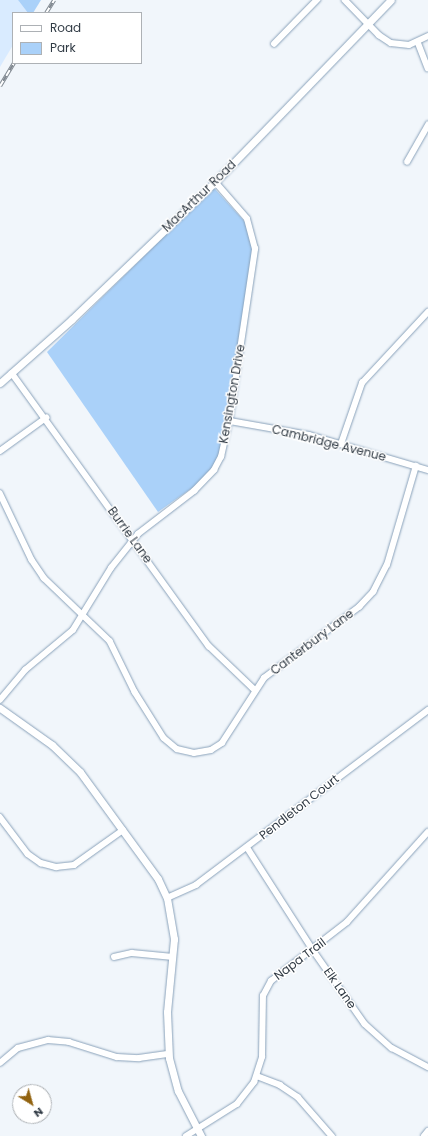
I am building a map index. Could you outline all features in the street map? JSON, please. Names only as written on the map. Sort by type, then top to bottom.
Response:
[{"type":"street","points":[[274,44],[317,0]]},
{"type":"street","points":[[345,0],[391,43],[404,45],[418,42],[428,36]]},
{"type":"street","name":"MacArthur Road","points":[[0,383],[214,182],[391,0]]},
{"type":"street","points":[[418,42],[428,68]]},
{"type":"street","points":[[407,162],[428,124]]},
{"type":"street","name":"Kensington Drive","points":[[0,700],[25,670],[66,637],[84,615],[111,568],[133,540],[153,520],[188,496],[207,478],[221,457],[230,421],[255,249],[247,219],[214,182]]},
{"type":"street","points":[[341,444],[362,383],[428,312]]},
{"type":"street","name":"Burrie Lane","points":[[12,373],[46,418],[209,646],[255,690]]},
{"type":"street","points":[[0,451],[46,418]]},
{"type":"street","name":"Cambridge Avenue","points":[[230,421],[288,431],[341,444],[428,470]]},
{"type":"street","name":"Canterbury Lane","points":[[0,493],[32,560],[44,578],[110,641],[144,709],[164,738],[177,749],[188,752],[204,752],[222,743],[255,690],[291,656],[359,607],[375,589],[391,554],[416,466]]},
{"type":"street","points":[[0,708],[68,760],[90,784],[158,879],[167,898],[174,927],[167,1012],[169,1054],[178,1091],[196,1130],[201,1136]]},
{"type":"street","name":"Pendleton Court","points":[[167,898],[196,884],[247,848],[303,802],[428,710]]},
{"type":"street","points":[[0,817],[28,854],[41,863],[56,867],[74,865],[123,830]]},
{"type":"street","name":"Napa Trail","points":[[186,1136],[236,1104],[248,1092],[257,1076],[262,1057],[262,1001],[266,988],[280,973],[313,950],[347,922],[428,832]]},
{"type":"street","name":"Elk Lane","points":[[247,848],[313,950],[373,1032],[392,1048],[428,1067]]},
{"type":"street","points":[[114,957],[132,953],[172,957]]},
{"type":"street","points":[[0,1063],[18,1048],[48,1040],[69,1042],[117,1057],[139,1058],[169,1054]]},
{"type":"street","points":[[257,1076],[280,1085],[298,1097],[332,1136]]},
{"type":"street","points":[[424,1136],[428,1131]]},
{"type":"shaded area","points":[[0,0],[18,0],[27,12],[12,12],[12,47],[0,67]]},
{"type":"green space","points":[[18,0],[41,0],[34,12],[27,12]]},
{"type":"green space","points":[[215,189],[245,222],[252,247],[249,283],[225,428],[220,452],[212,468],[199,483],[158,512],[47,352],[211,190]]},
{"type":"railway","points":[[47,12],[54,0]]},
{"type":"railway","points":[[0,86],[13,64]]}]
